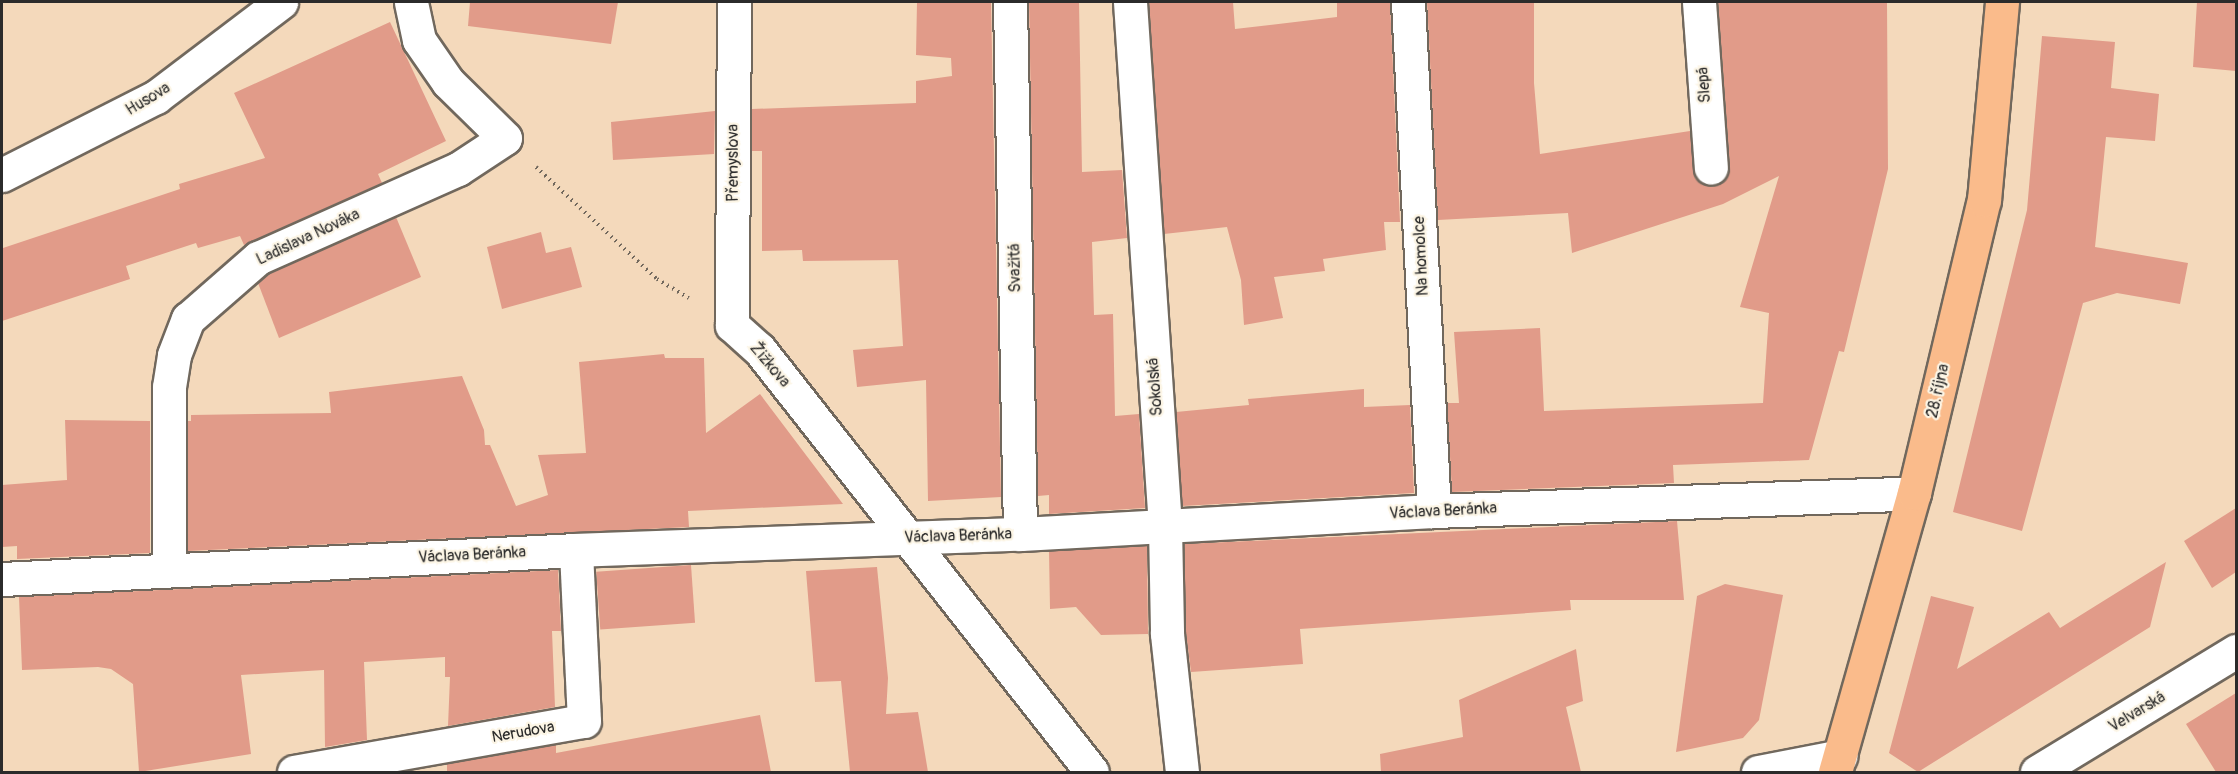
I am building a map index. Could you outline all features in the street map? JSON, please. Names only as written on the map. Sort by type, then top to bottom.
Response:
[{"type":"main road","name":"28. října","points":[[1837,764],[1914,493],[1984,200],[2002,2]]},
{"type":"street","name":"Husova","points":[[2,176],[156,97],[281,2]]},
{"type":"street","points":[[411,2],[420,40],[448,82],[505,138]]},
{"type":"street","name":"Přemyslova","points":[[732,325],[734,2]]},
{"type":"street","name":"Svažitá","points":[[1010,2],[1020,534]]},
{"type":"street","name":"Sokolská","points":[[1130,2],[1165,526],[1167,634],[1182,772]]},
{"type":"street","name":"Na homolce","points":[[1408,2],[1434,511]]},
{"type":"street","name":"Slepá","points":[[1699,2],[1710,168]]},
{"type":"street","name":"Ladislava Nováka","points":[[169,570],[169,387],[174,355],[188,319],[258,258],[458,169],[505,138]]},
{"type":"street","name":"Žižkova","points":[[732,325],[759,349],[1092,772]]},
{"type":"street","name":"Václava Beránka","points":[[2,579],[576,550],[1020,534],[1434,511],[1914,493]]},
{"type":"street","name":"Nerudova","points":[[294,772],[584,721],[576,550]]},
{"type":"street","name":"Velvarská","points":[[2037,772],[2236,651]]},
{"type":"street","points":[[1758,772],[1837,764]]},
{"type":"path","points":[[505,138],[657,279],[732,325]]},
{"type":"building","points":[[470,2],[618,2],[611,44],[468,26]]},
{"type":"building","points":[[917,2],[991,2],[1001,497],[928,501],[926,380],[857,387],[853,350],[903,346],[898,260],[803,261],[802,250],[762,251],[762,151],[752,151],[752,109],[916,103],[916,81],[952,76],[951,58],[916,55]]},
{"type":"building","points":[[1029,2],[1079,2],[1082,172],[1122,170],[1127,238],[1092,242],[1094,315],[1113,314],[1115,416],[1139,414],[1145,508],[1049,514],[1049,495],[1038,496]]},
{"type":"building","points":[[1149,2],[1233,2],[1235,29],[1337,17],[1337,2],[1390,2],[1400,222],[1384,222],[1386,250],[1323,259],[1325,271],[1274,277],[1283,318],[1244,325],[1241,280],[1227,227],[1164,234]]},
{"type":"building","points":[[1427,2],[1534,2],[1534,83],[1540,154],[1690,131],[1695,178],[1712,187],[1722,183],[1730,167],[1718,2],[1887,2],[1888,169],[1844,352],[1839,351],[1809,460],[1673,465],[1674,483],[1452,492],[1447,403],[1459,403],[1454,332],[1540,328],[1544,411],[1763,403],[1769,313],[1740,307],[1779,176],[1723,204],[1572,253],[1568,213],[1438,220]]},
{"type":"building","points":[[2197,2],[2236,2],[2236,71],[2193,67]]},
{"type":"building","points":[[390,22],[446,141],[378,174],[382,183],[244,245],[240,236],[198,248],[196,243],[126,266],[130,279],[2,321],[3,248],[180,189],[179,184],[265,158],[234,93]]},
{"type":"building","points":[[2042,36],[2115,42],[2111,88],[2159,94],[2155,141],[2106,137],[2095,247],[2188,263],[2180,304],[2117,293],[2083,303],[2022,531],[1953,512],[2027,210]]},
{"type":"building","points":[[715,111],[714,154],[613,160],[611,122]]},
{"type":"building","points":[[396,217],[421,277],[279,338],[258,283],[268,274]]},
{"type":"building","points":[[541,232],[546,253],[571,247],[582,287],[502,309],[487,247]]},
{"type":"building","points":[[664,354],[665,358],[704,358],[706,433],[760,394],[843,504],[688,511],[689,527],[188,551],[188,421],[191,421],[191,415],[331,413],[329,392],[462,376],[484,430],[485,445],[490,445],[516,506],[548,495],[538,455],[586,453],[579,362]]},
{"type":"building","points":[[1364,389],[1364,407],[1410,405],[1414,493],[1182,506],[1176,412],[1249,405],[1248,399]]},
{"type":"building","points":[[65,420],[150,421],[150,553],[17,559],[17,546],[2,547],[2,485],[67,480]]},
{"type":"building","points":[[2236,508],[2236,572],[2212,588],[2184,541]]},
{"type":"building","points":[[1677,521],[1684,600],[1570,600],[1571,610],[1300,629],[1303,664],[1191,672],[1186,633],[1184,544]]},
{"type":"building","points":[[1147,546],[1148,634],[1101,635],[1076,607],[1050,609],[1049,551]]},
{"type":"building","points":[[2166,562],[2150,627],[1918,772],[1889,753],[1931,596],[1974,607],[1957,669],[2049,612],[2060,628]]},
{"type":"building","points":[[691,565],[695,623],[600,629],[596,572]]},
{"type":"building","points":[[877,567],[888,678],[886,714],[918,712],[928,772],[850,772],[841,681],[815,682],[806,571]]},
{"type":"building","points":[[558,570],[561,631],[552,631],[555,707],[448,726],[450,677],[445,677],[445,657],[364,662],[367,740],[325,747],[324,670],[241,675],[251,754],[139,772],[133,684],[111,669],[98,667],[22,670],[19,597]]},
{"type":"building","points":[[1725,584],[1783,595],[1759,720],[1743,738],[1676,752],[1697,596]]},
{"type":"building","points":[[1576,649],[1583,701],[1566,707],[1581,772],[1381,772],[1380,754],[1463,737],[1459,700]]},
{"type":"building","points":[[2236,693],[2236,772],[2216,772],[2186,724]]},
{"type":"building","points":[[760,715],[771,772],[447,772],[447,764],[556,745],[556,753]]}]
